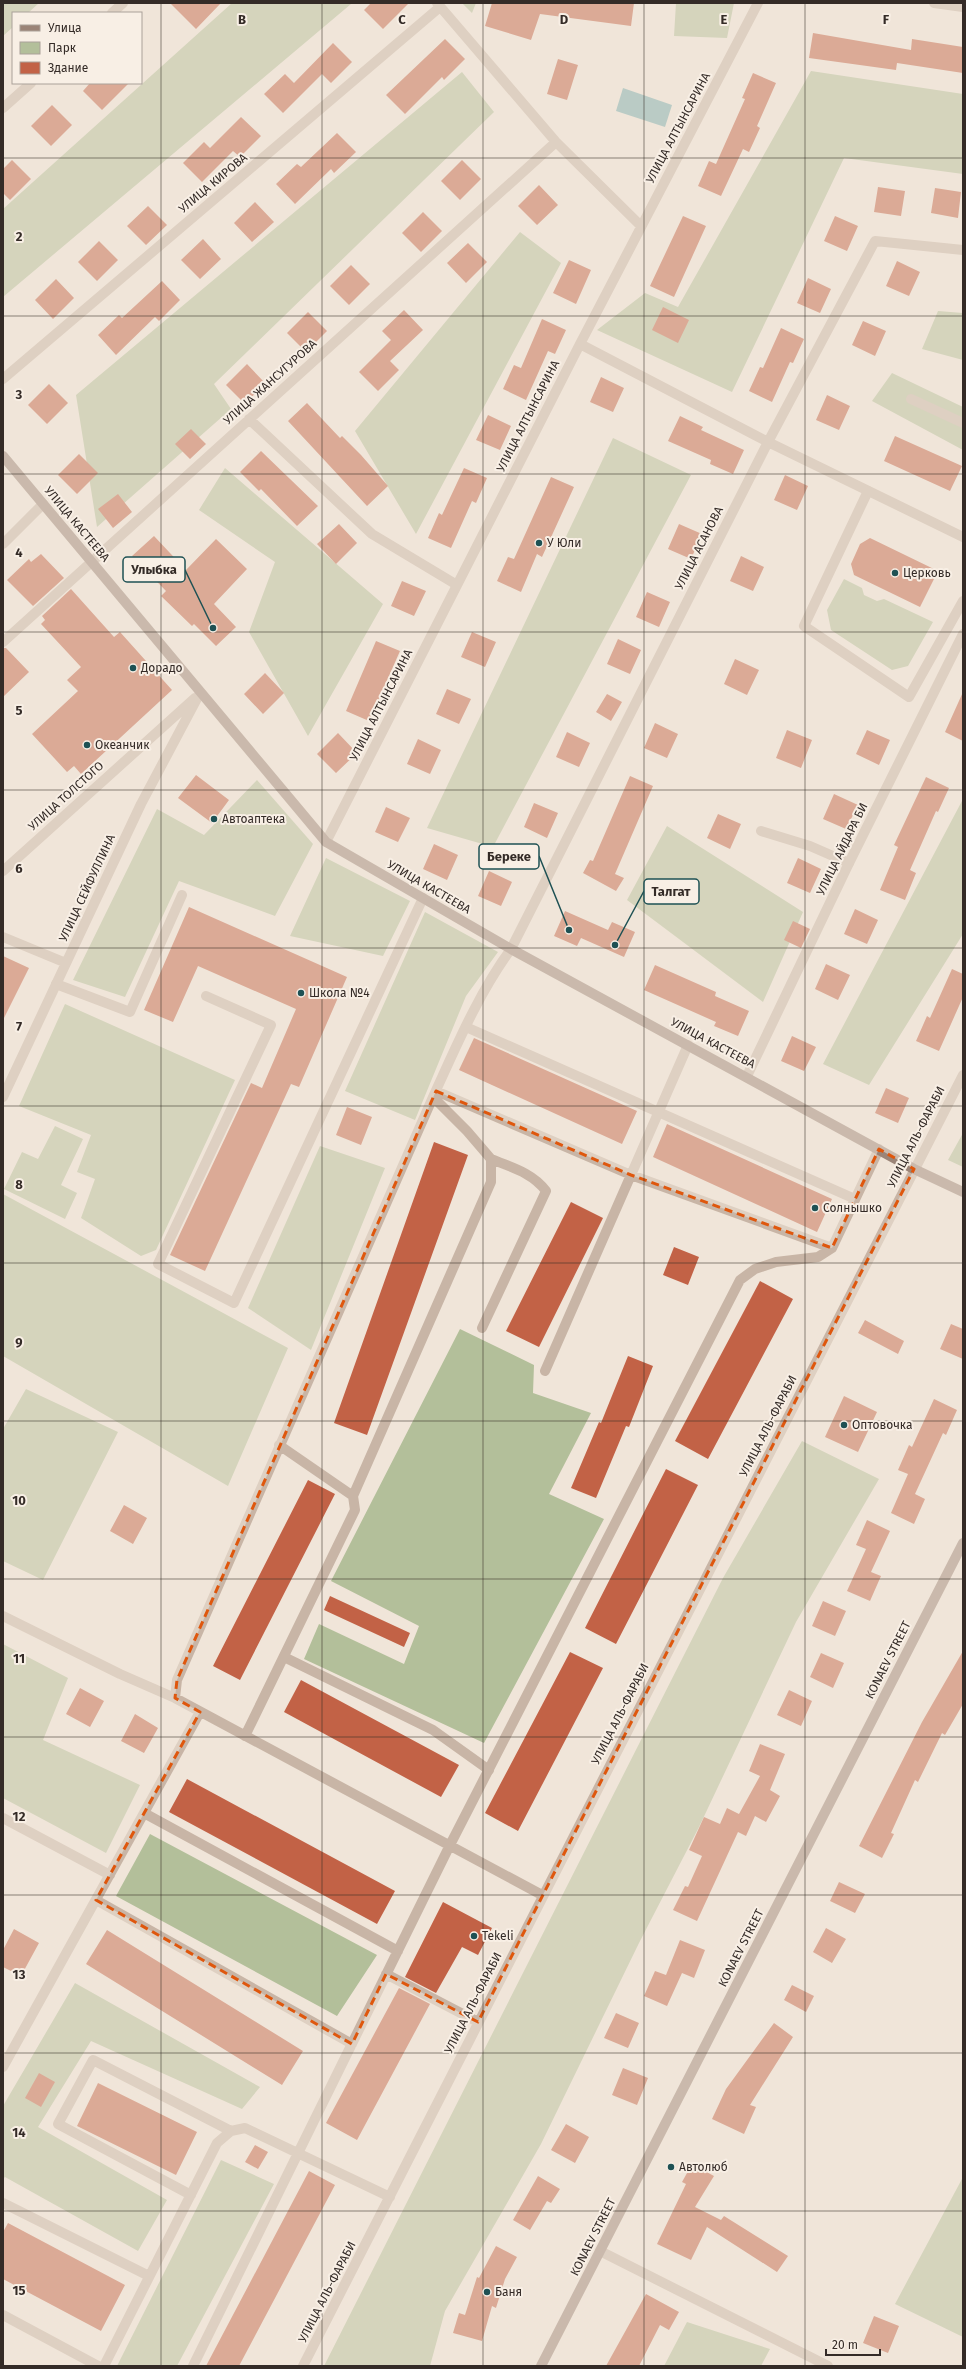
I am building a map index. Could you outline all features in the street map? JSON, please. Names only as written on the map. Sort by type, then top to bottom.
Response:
[{"type":"street","points":[[113,12],[123,3]]},
{"type":"street","name":"УЛИЦА АЛТЫНСАРИНА","points":[[326,842],[580,344],[758,3]]},
{"type":"street","points":[[934,3],[963,7]]},
{"type":"street","points":[[439,5],[556,142],[641,226]]},
{"type":"street","name":"УЛИЦА КИРОВА","points":[[3,379],[439,5]]},
{"type":"street","points":[[3,108],[31,84]]},
{"type":"street","name":"УЛИЦА ЖАНСУГУРОВА","points":[[3,642],[556,142]]},
{"type":"street","name":"УЛИЦА АСАНОВА","points":[[175,1698],[177,1680],[434,1094],[466,1027],[491,976],[511,949],[768,442],[875,241],[963,250]]},
{"type":"street","points":[[580,344],[768,442],[963,537]]},
{"type":"street","points":[[911,399],[963,423]]},
{"type":"street","points":[[249,419],[372,534],[457,585]]},
{"type":"street","name":"УЛИЦА КАСТЕЕВА","points":[[3,456],[326,842],[511,949],[747,1076],[914,1169],[963,1192]]},
{"type":"street","points":[[868,491],[804,626],[909,697],[963,601]]},
{"type":"street","points":[[3,544],[44,504]]},
{"type":"street","name":"УЛИЦА АЙДАРА БИ","points":[[747,1076],[849,863],[963,634]]},
{"type":"street","name":"УЛИЦА ТОЛСТОГО","points":[[3,871],[200,692]]},
{"type":"street","name":"УЛИЦА СЕЙФУЛЛИНА","points":[[3,1097],[141,804],[200,692]]},
{"type":"street","points":[[761,831],[810,846],[849,863]]},
{"type":"street","points":[[56,984],[130,1012],[182,895]]},
{"type":"street","points":[[206,996],[271,1025],[158,1264],[234,1303],[423,898]]},
{"type":"street","points":[[3,937],[66,963]]},
{"type":"street","points":[[466,1027],[660,1111],[855,1199]]},
{"type":"street","points":[[545,1371],[688,1045]]},
{"type":"street","name":"УЛИЦА АЛЬ-ФАРАБИ","points":[[303,2366],[542,1895],[963,1075]]},
{"type":"street","points":[[434,1094],[491,1159],[519,1170],[539,1181],[546,1191],[482,1328]]},
{"type":"street","points":[[434,1094],[631,1175],[832,1248]]},
{"type":"street","points":[[193,2366],[300,2152],[450,1845],[740,1280],[755,1269],[776,1262],[818,1257],[832,1248],[879,1149]]},
{"type":"street","points":[[246,1736],[355,1510],[353,1496],[491,1182],[491,1159]]},
{"type":"street","points":[[279,1445],[353,1496]]},
{"type":"street","name":"KONAEV STREET","points":[[541,2366],[963,1543]]},
{"type":"street","points":[[3,1616],[120,1674],[175,1698],[542,1895]]},
{"type":"street","points":[[284,1657],[433,1730],[488,1770]]},
{"type":"street","points":[[3,2067],[200,1712]]},
{"type":"street","points":[[144,1813],[398,1951]]},
{"type":"street","points":[[3,1818],[110,1875]]},
{"type":"street","points":[[96,1900],[352,2044]]},
{"type":"street","points":[[386,1974],[478,2022]]},
{"type":"street","points":[[191,2195],[58,2124],[93,2060],[231,2131]]},
{"type":"street","points":[[104,2366],[217,2143],[231,2131],[245,2128],[300,2152],[390,2197]]},
{"type":"street","points":[[3,2203],[150,2276]]},
{"type":"street","points":[[600,2251],[828,2366]]},
{"type":"street","points":[[3,2315],[98,2366]]},
{"type":"highlighted area","points":[[436,1091],[631,1175],[832,1248],[879,1149],[914,1169],[478,2022],[386,1974],[352,2044],[96,1900],[200,1712],[175,1698],[177,1680]]},
{"type":"green space","points":[[3,3],[39,3],[29,12],[12,12],[12,28],[3,36]]},
{"type":"green space","points":[[232,3],[351,4],[3,297],[3,209]]},
{"type":"green space","points":[[462,3],[476,3],[472,13]]},
{"type":"green space","points":[[676,3],[734,3],[727,38],[674,36]]},
{"type":"green space","points":[[811,71],[963,94],[963,174],[844,158],[732,392],[597,330],[645,293],[678,307]]},
{"type":"green space","points":[[462,72],[494,112],[214,384],[231,409],[97,527],[76,395]]},
{"type":"green space","points":[[520,232],[561,263],[416,534],[355,431]]},
{"type":"green space","points":[[938,311],[963,313],[963,360],[922,349]]},
{"type":"green space","points":[[892,373],[963,407],[963,450],[872,401]]},
{"type":"green space","points":[[613,438],[691,475],[493,847],[427,828]]},
{"type":"green space","points":[[225,468],[383,604],[308,736],[249,632],[275,562],[199,510]]},
{"type":"green space","points":[[844,579],[862,588],[864,595],[877,601],[884,599],[933,622],[908,666],[892,670],[831,630],[827,610]]},
{"type":"green space","points":[[257,780],[313,844],[275,916],[179,881],[125,997],[73,980],[157,809],[204,835]]},
{"type":"green space","points":[[963,799],[963,934],[869,1085],[823,1064]]},
{"type":"green space","points":[[667,826],[803,912],[763,1002],[627,900]]},
{"type":"green space","points":[[326,858],[410,901],[383,956],[290,936]]},
{"type":"green space","points":[[425,912],[498,952],[466,996],[415,1120],[345,1091]]},
{"type":"green space","points":[[65,1004],[235,1080],[156,1250],[141,1256],[81,1218],[95,1179],[77,1172],[91,1135],[19,1106]]},
{"type":"green space","points":[[55,1126],[83,1139],[61,1185],[77,1193],[65,1219],[4,1189],[22,1152],[38,1159]]},
{"type":"green space","points":[[963,1133],[963,1167],[948,1160]]},
{"type":"green space","points":[[320,1146],[385,1168],[311,1350],[248,1308]]},
{"type":"green space","points":[[3,1194],[288,1348],[228,1486],[3,1356]]},
{"type":"green space","points":[[460,1329],[534,1365],[533,1393],[591,1413],[549,1494],[604,1519],[484,1743],[304,1659],[319,1624],[404,1664],[419,1626],[331,1581]]},
{"type":"green space","points":[[26,1389],[118,1432],[43,1580],[3,1561],[3,1429]]},
{"type":"green space","points":[[802,1441],[879,1479],[796,1622],[699,1827],[639,1943],[541,2144],[445,2311],[430,2366],[324,2366],[723,1578]]},
{"type":"green space","points":[[3,1644],[68,1678],[43,1740],[140,1785],[106,1853],[3,1798]]},
{"type":"green space","points":[[150,1834],[377,1955],[337,2016],[116,1896]]},
{"type":"green space","points":[[75,1983],[260,2087],[242,2109],[91,2041],[38,2127],[167,2200],[138,2251],[5,2177],[3,2179],[3,2106]]},
{"type":"green space","points":[[221,2160],[274,2184],[177,2366],[117,2366]]},
{"type":"green space","points":[[963,2177],[963,2337],[895,2304]]},
{"type":"green space","points":[[687,2322],[770,2349],[761,2366],[664,2366]]},
{"type":"water","points":[[623,88],[672,105],[665,127],[616,111]]},
{"type":"building","points":[[170,3],[221,3],[196,29]]},
{"type":"building","points":[[371,3],[409,3],[383,29],[364,10]]},
{"type":"building","points":[[492,3],[634,3],[631,26],[540,14],[531,40],[485,26]]},
{"type":"building","points":[[813,33],[911,50],[912,39],[963,47],[963,73],[897,63],[896,70],[809,58]]},
{"type":"building","points":[[445,39],[465,59],[444,80],[442,77],[405,114],[386,95]]},
{"type":"building","points":[[333,43],[352,62],[331,83],[322,74],[283,113],[264,94],[285,74],[294,83]]},
{"type":"building","points":[[558,59],[578,65],[567,100],[547,94]]},
{"type":"building","points":[[753,73],[776,83],[757,126],[760,128],[749,152],[743,149],[721,196],[698,186],[709,161],[716,164],[745,99],[742,98]]},
{"type":"building","points":[[89,84],[128,84],[102,110],[83,91]]},
{"type":"building","points":[[52,105],[72,125],[51,146],[31,126]]},
{"type":"building","points":[[241,117],[261,136],[240,157],[233,151],[202,182],[183,163],[204,142],[210,148]]},
{"type":"building","points":[[337,133],[356,152],[334,173],[331,169],[295,204],[276,184],[297,164],[301,167]]},
{"type":"building","points":[[12,160],[31,179],[10,200],[3,193],[3,169]]},
{"type":"building","points":[[462,160],[481,179],[460,200],[441,181]]},
{"type":"building","points":[[539,185],[558,205],[537,225],[518,206]]},
{"type":"building","points":[[878,187],[905,191],[901,216],[874,212]]},
{"type":"building","points":[[935,188],[961,192],[958,218],[931,213]]},
{"type":"building","points":[[255,202],[274,222],[252,242],[234,223]]},
{"type":"building","points":[[148,206],[167,225],[146,245],[127,226]]},
{"type":"building","points":[[423,212],[442,231],[421,252],[402,233]]},
{"type":"building","points":[[683,216],[706,226],[674,297],[650,286]]},
{"type":"building","points":[[835,216],[858,226],[847,251],[824,241]]},
{"type":"building","points":[[203,239],[221,259],[200,279],[181,260]]},
{"type":"building","points":[[99,241],[118,260],[97,281],[78,262]]},
{"type":"building","points":[[468,243],[487,262],[466,283],[447,263]]},
{"type":"building","points":[[569,260],[591,270],[576,304],[553,293]]},
{"type":"building","points":[[897,261],[920,272],[909,296],[886,286]]},
{"type":"building","points":[[351,265],[370,284],[349,305],[330,286]]},
{"type":"building","points":[[808,278],[831,289],[820,313],[797,303]]},
{"type":"building","points":[[56,279],[74,298],[53,319],[35,300]]},
{"type":"building","points":[[162,281],[180,300],[159,321],[155,317],[116,355],[98,335],[119,315],[122,318]]},
{"type":"building","points":[[663,307],[689,320],[678,343],[652,330]]},
{"type":"building","points":[[404,310],[423,330],[390,361],[399,370],[378,391],[359,372],[391,340],[382,331]]},
{"type":"building","points":[[308,312],[327,331],[306,352],[287,333]]},
{"type":"building","points":[[542,319],[566,330],[555,354],[548,351],[526,400],[503,389],[514,365],[521,368]]},
{"type":"building","points":[[863,321],[886,331],[875,356],[852,345]]},
{"type":"building","points":[[781,328],[804,339],[793,363],[790,362],[772,402],[749,391],[760,367],[763,368]]},
{"type":"building","points":[[247,364],[265,383],[245,404],[226,385]]},
{"type":"building","points":[[601,377],[624,388],[613,412],[590,402]]},
{"type":"building","points":[[49,384],[68,403],[47,424],[28,405]]},
{"type":"building","points":[[827,395],[850,406],[839,430],[816,420]]},
{"type":"building","points":[[307,403],[340,438],[342,436],[361,455],[388,486],[367,506],[288,421]]},
{"type":"building","points":[[488,415],[511,426],[500,450],[476,440]]},
{"type":"building","points":[[680,416],[703,427],[701,430],[744,450],[733,474],[710,464],[711,460],[668,441]]},
{"type":"building","points":[[191,429],[206,444],[190,459],[175,444]]},
{"type":"building","points":[[895,436],[962,466],[950,491],[884,461]]},
{"type":"building","points":[[261,451],[318,506],[297,526],[261,489],[259,491],[240,472]]},
{"type":"building","points":[[79,454],[98,473],[77,494],[58,475]]},
{"type":"building","points":[[464,468],[487,478],[476,503],[472,501],[451,548],[428,538],[439,513],[442,515]]},
{"type":"building","points":[[785,475],[808,486],[797,510],[774,500]]},
{"type":"building","points":[[551,477],[574,487],[542,557],[537,554],[521,592],[497,581],[508,557],[514,559]]},
{"type":"building","points":[[118,494],[132,512],[113,528],[98,509]]},
{"type":"building","points":[[339,524],[357,543],[336,564],[317,544]]},
{"type":"building","points":[[679,524],[702,534],[691,559],[668,549]]},
{"type":"building","points":[[154,536],[186,570],[216,539],[247,569],[214,604],[236,627],[216,646],[194,624],[192,626],[161,596],[166,591],[132,556]]},
{"type":"building","name":"Церковь","points":[[870,538],[938,571],[920,607],[854,575],[851,564],[860,544]]},
{"type":"building","points":[[41,554],[64,578],[33,606],[7,580],[29,559],[31,562]]},
{"type":"building","points":[[741,556],[764,567],[753,591],[730,581]]},
{"type":"building","points":[[402,581],[426,591],[414,616],[391,606]]},
{"type":"building","points":[[71,589],[114,637],[120,632],[172,690],[81,774],[74,766],[67,772],[32,734],[78,691],[67,680],[81,667],[41,624],[45,620],[42,616]]},
{"type":"building","points":[[647,592],[670,602],[659,627],[636,617]]},
{"type":"building","points":[[472,632],[496,642],[485,667],[461,657]]},
{"type":"building","points":[[618,639],[641,650],[630,674],[607,664]]},
{"type":"building","points":[[376,641],[400,651],[369,721],[346,711]]},
{"type":"building","points":[[3,648],[6,648],[29,672],[3,697]]},
{"type":"building","points":[[735,659],[759,670],[747,695],[724,684]]},
{"type":"building","points":[[265,673],[284,693],[263,714],[244,694]]},
{"type":"building","points":[[447,689],[471,699],[459,724],[436,714]]},
{"type":"building","points":[[963,692],[963,741],[945,732]]},
{"type":"building","points":[[607,694],[622,702],[611,721],[596,712]]},
{"type":"building","points":[[655,723],[678,734],[667,758],[644,748]]},
{"type":"building","points":[[787,730],[812,740],[801,768],[776,758]]},
{"type":"building","points":[[867,730],[890,740],[879,765],[856,754]]},
{"type":"building","points":[[567,732],[590,743],[579,767],[556,757]]},
{"type":"building","points":[[338,733],[357,753],[336,773],[317,754]]},
{"type":"building","points":[[418,739],[441,750],[430,774],[407,764]]},
{"type":"building","points":[[196,775],[229,800],[212,823],[178,798]]},
{"type":"building","points":[[630,776],[653,786],[615,874],[624,878],[616,891],[583,873],[590,860],[593,861]]},
{"type":"building","points":[[926,777],[949,788],[938,812],[936,811],[910,870],[916,873],[905,900],[880,890],[898,847],[894,845]]},
{"type":"building","points":[[834,794],[858,805],[846,829],[823,819]]},
{"type":"building","points":[[534,803],[558,813],[547,838],[524,827]]},
{"type":"building","points":[[386,807],[410,818],[398,842],[375,832]]},
{"type":"building","points":[[718,814],[741,824],[730,849],[707,838]]},
{"type":"building","points":[[434,844],[458,855],[447,880],[423,869]]},
{"type":"building","points":[[798,858],[821,869],[810,893],[787,883]]},
{"type":"building","points":[[489,871],[512,882],[501,906],[478,896]]},
{"type":"building","name":"Школа №4","points":[[189,907],[347,977],[299,1087],[291,1084],[205,1271],[170,1255],[251,1083],[262,1088],[296,1009],[198,966],[173,1022],[144,1010]]},
{"type":"building","points":[[855,909],[878,920],[867,944],[844,934]]},
{"type":"building","points":[[565,911],[608,930],[612,922],[635,932],[624,957],[581,938],[577,946],[554,936]]},
{"type":"building","points":[[793,921],[810,929],[801,948],[784,940]]},
{"type":"building","points":[[3,956],[29,968],[3,1020]]},
{"type":"building","points":[[826,964],[850,975],[838,1000],[815,989]]},
{"type":"building","points":[[655,965],[716,992],[715,996],[749,1011],[738,1036],[714,1026],[716,1022],[644,990]]},
{"type":"building","points":[[952,969],[963,974],[963,997],[939,1051],[916,1041],[927,1016],[930,1018]]},
{"type":"building","points":[[792,1036],[816,1047],[804,1071],[781,1061]]},
{"type":"building","points":[[474,1038],[637,1111],[622,1144],[459,1070]]},
{"type":"building","points":[[886,1088],[909,1098],[898,1123],[875,1113]]},
{"type":"building","points":[[347,1107],[372,1117],[361,1145],[336,1135]]},
{"type":"building","points":[[667,1124],[832,1199],[817,1232],[653,1157]]},
{"type":"building","points":[[434,1142],[468,1155],[367,1435],[334,1423]]},
{"type":"building","points":[[571,1202],[603,1218],[539,1347],[506,1331]]},
{"type":"building","points":[[674,1247],[699,1257],[688,1285],[663,1275]]},
{"type":"building","points":[[760,1281],[793,1299],[708,1459],[675,1441]]},
{"type":"building","points":[[865,1320],[904,1341],[898,1354],[858,1333]]},
{"type":"building","points":[[951,1324],[963,1329],[963,1359],[940,1349]]},
{"type":"building","points":[[628,1356],[653,1366],[629,1427],[626,1426],[596,1498],[571,1488],[599,1422],[601,1423]]},
{"type":"building","points":[[844,1396],[877,1412],[858,1452],[825,1437]]},
{"type":"building","points":[[934,1399],[957,1410],[946,1435],[943,1433],[915,1494],[925,1499],[914,1524],[891,1513],[908,1474],[898,1470],[909,1445],[912,1447]]},
{"type":"building","points":[[666,1469],[698,1485],[616,1644],[585,1628]]},
{"type":"building","points":[[308,1480],[335,1494],[240,1680],[213,1666]]},
{"type":"building","points":[[124,1505],[147,1518],[133,1544],[110,1531]]},
{"type":"building","points":[[867,1520],[890,1531],[871,1572],[881,1576],[870,1601],[847,1591],[866,1549],[856,1545]]},
{"type":"building","points":[[330,1596],[410,1633],[404,1647],[324,1610]]},
{"type":"building","points":[[823,1601],[846,1611],[835,1636],[812,1626]]},
{"type":"building","points":[[963,1651],[963,1704],[945,1735],[942,1733],[918,1782],[915,1780],[891,1833],[894,1834],[882,1858],[859,1846],[922,1722]]},
{"type":"building","points":[[570,1652],[603,1668],[518,1831],[485,1813]]},
{"type":"building","points":[[821,1653],[844,1663],[833,1688],[810,1677]]},
{"type":"building","points":[[301,1680],[459,1765],[441,1797],[284,1712]]},
{"type":"building","points":[[80,1688],[104,1701],[90,1727],[66,1714]]},
{"type":"building","points":[[789,1690],[812,1701],[801,1726],[777,1715]]},
{"type":"building","points":[[135,1714],[158,1728],[144,1753],[121,1741]]},
{"type":"building","points":[[760,1744],[785,1754],[770,1790],[780,1796],[766,1822],[755,1816],[746,1836],[738,1832],[697,1921],[673,1910],[685,1886],[688,1887],[702,1856],[689,1850],[704,1817],[720,1824],[727,1808],[739,1814],[760,1776],[749,1771]]},
{"type":"building","points":[[187,1779],[395,1891],[377,1924],[169,1812]]},
{"type":"building","points":[[839,1882],[865,1894],[855,1913],[830,1901]]},
{"type":"building","points":[[443,1902],[492,1928],[478,1955],[462,1947],[436,1993],[405,1977]]},
{"type":"building","points":[[826,1928],[846,1939],[832,1963],[813,1952]]},
{"type":"building","points":[[14,1929],[39,1943],[21,1976],[3,1967],[3,1950]]},
{"type":"building","points":[[107,1930],[303,2051],[282,2085],[86,1964]]},
{"type":"building","points":[[680,1940],[705,1950],[694,1978],[682,1973],[667,2006],[644,1996],[655,1971],[666,1975]]},
{"type":"building","points":[[792,1985],[814,1996],[806,2012],[784,2000]]},
{"type":"building","points":[[399,1988],[430,2004],[357,2140],[326,2123]]},
{"type":"building","points":[[616,2013],[639,2023],[628,2048],[604,2038]]},
{"type":"building","points":[[774,2023],[793,2037],[750,2105],[756,2107],[744,2134],[712,2119],[726,2089]]},
{"type":"building","points":[[623,2068],[648,2078],[637,2105],[612,2095]]},
{"type":"building","points":[[39,2073],[55,2082],[41,2107],[25,2098]]},
{"type":"building","points":[[98,2083],[197,2132],[176,2175],[77,2126]]},
{"type":"building","points":[[566,2124],[589,2137],[575,2163],[551,2150]]},
{"type":"building","points":[[255,2145],[268,2152],[258,2169],[245,2162]]},
{"type":"building","points":[[692,2164],[714,2176],[695,2207],[721,2220],[724,2216],[788,2256],[777,2272],[707,2227],[691,2260],[657,2244],[686,2184],[682,2182]]},
{"type":"building","points":[[309,2171],[335,2185],[239,2366],[206,2366]]},
{"type":"building","points":[[538,2176],[560,2189],[551,2203],[547,2201],[530,2230],[513,2220]]},
{"type":"building","points":[[8,2223],[125,2285],[101,2331],[3,2279],[3,2232]]},
{"type":"building","points":[[496,2246],[517,2257],[505,2279],[496,2308],[492,2306],[482,2341],[453,2333],[459,2313],[465,2315],[477,2277],[479,2278]]},
{"type":"building","points":[[646,2294],[679,2312],[669,2330],[660,2325],[639,2366],[606,2366]]},
{"type":"building","points":[[874,2316],[899,2326],[888,2353],[863,2343]]},
{"type":"place","name":"У Юли","points":[[539,543]]},
{"type":"place","name":"Церковь","points":[[895,573]]},
{"type":"place","name":"Улыбка","points":[[213,628]]},
{"type":"place","name":"Дорадо","points":[[133,668]]},
{"type":"place","name":"Океанчик","points":[[87,745]]},
{"type":"place","name":"Автоаптека","points":[[214,819]]},
{"type":"place","name":"Береке","points":[[569,930]]},
{"type":"place","name":"Талгат","points":[[615,945]]},
{"type":"place","name":"Школа №4","points":[[301,993]]},
{"type":"place","name":"Солнышко","points":[[815,1208]]},
{"type":"place","name":"Оптовочка","points":[[844,1425]]},
{"type":"place","name":"Tekeli","points":[[474,1936]]},
{"type":"place","name":"Автолюб","points":[[671,2167]]},
{"type":"place","name":"Баня","points":[[487,2292]]}]
